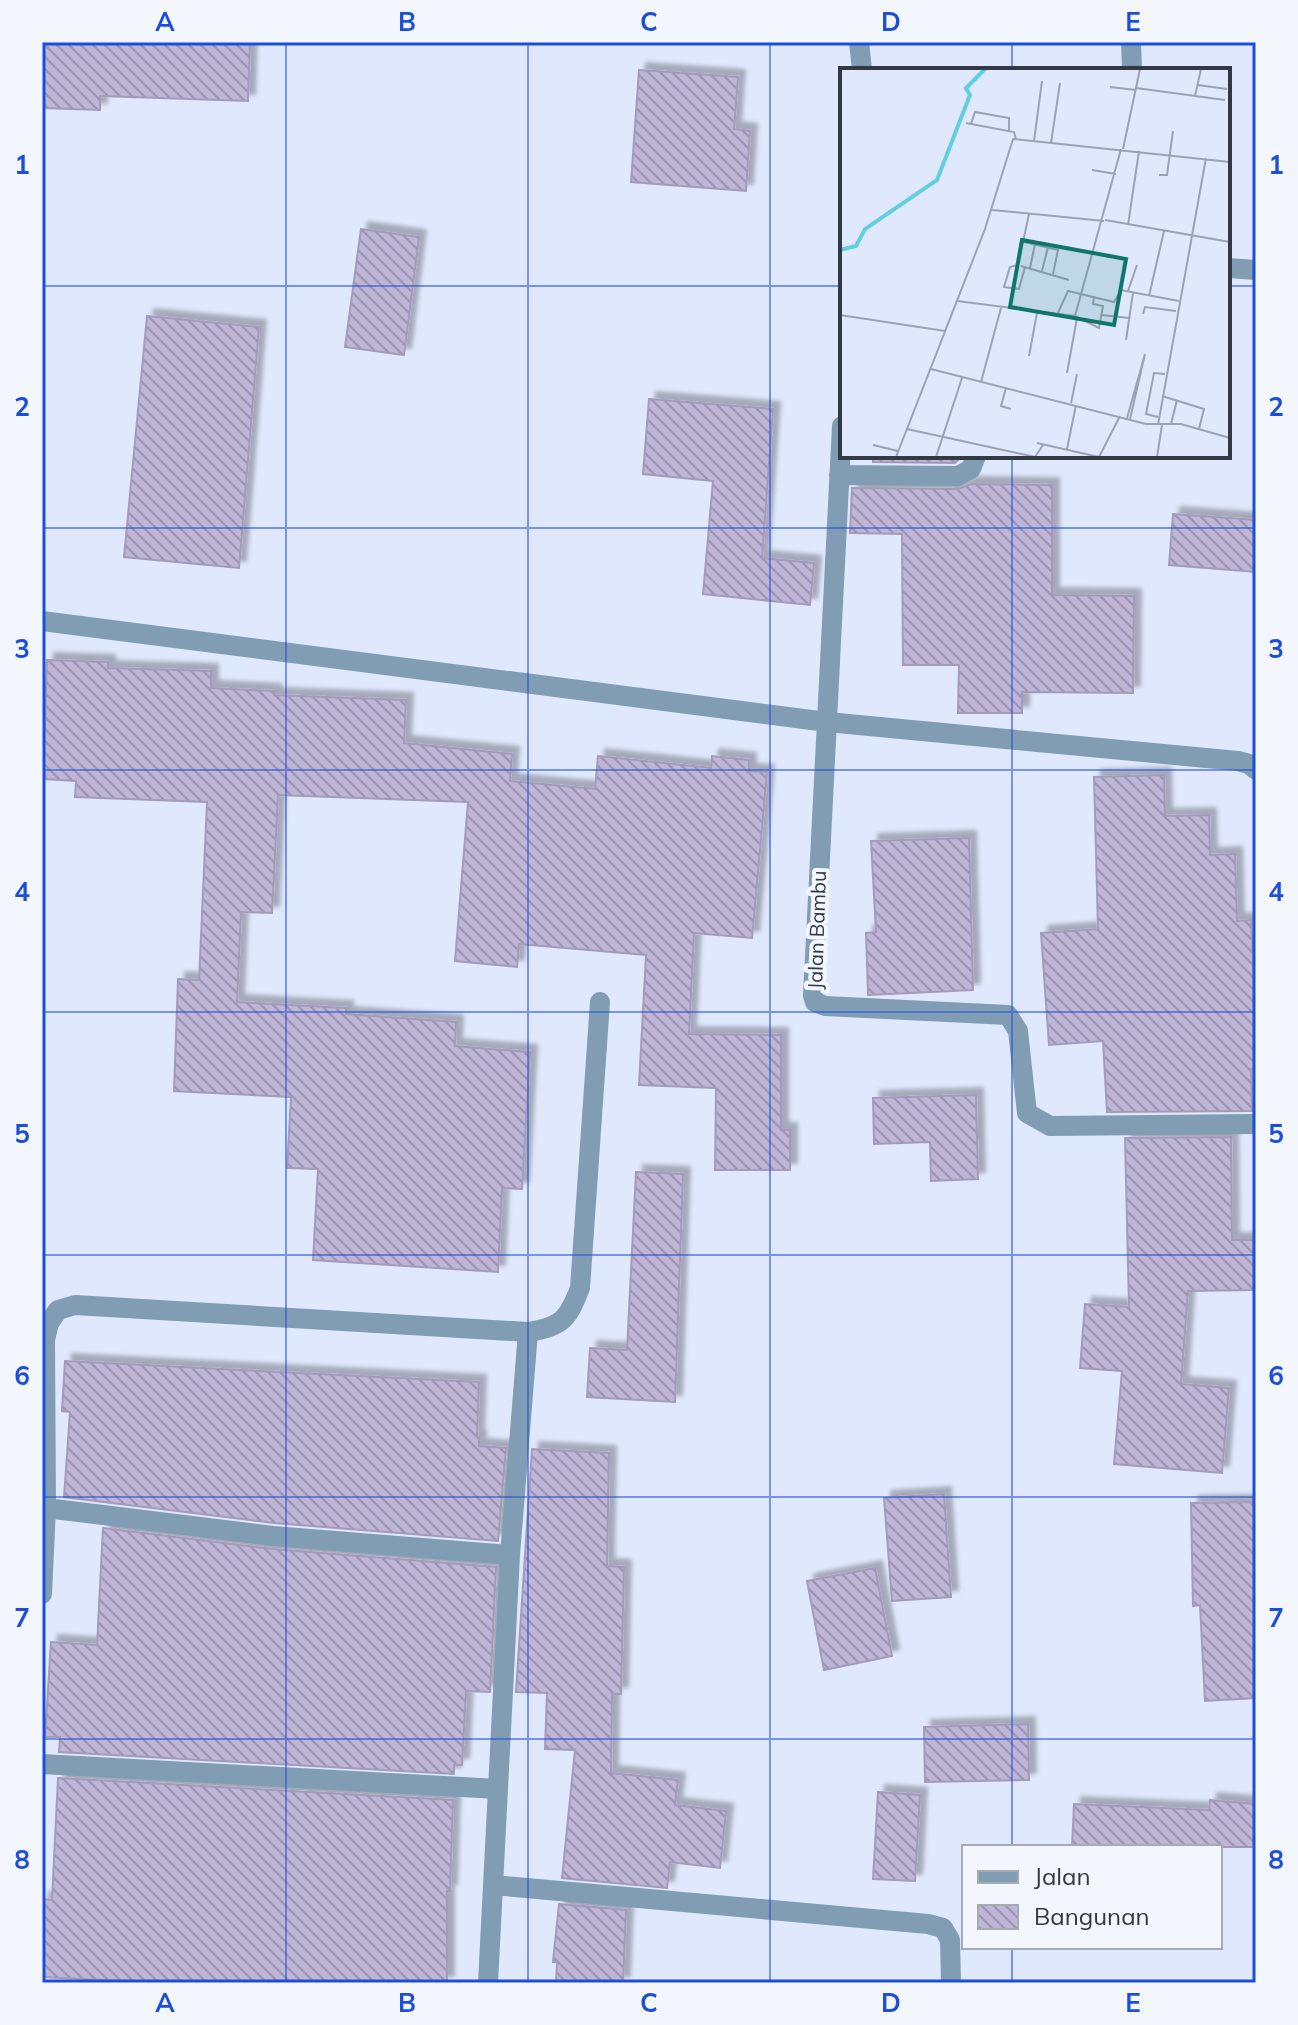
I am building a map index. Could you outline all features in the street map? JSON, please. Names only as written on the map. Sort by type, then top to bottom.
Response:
[{"type":"street","points":[[859,42],[862,68]]},
{"type":"street","points":[[1131,42],[1132,68]]},
{"type":"street","points":[[1230,268],[1256,270]]},
{"type":"street","name":"Jalan Bambu","points":[[840,458],[815,1002],[825,1006],[1008,1015],[1018,1031],[1027,1113],[1050,1126],[1256,1124]]},
{"type":"street","points":[[839,475],[958,476],[971,469],[975,458]]},
{"type":"street","points":[[42,621],[827,722],[1238,761],[1256,770]]},
{"type":"street","points":[[42,1594],[46,1508],[45,1340],[49,1323],[58,1310],[75,1305],[528,1332],[550,1329],[564,1320],[580,1288],[600,1002]]},
{"type":"street","points":[[488,1983],[510,1555],[528,1332]]},
{"type":"street","points":[[46,1508],[273,1536],[510,1555]]},
{"type":"street","points":[[42,1764],[498,1789]]},
{"type":"street","points":[[493,1885],[928,1924],[943,1928],[950,1940],[951,1983]]},
{"type":"building","points":[[42,42],[250,42],[248,101],[100,96],[100,110],[42,108]]},
{"type":"building","points":[[639,70],[738,77],[734,129],[750,131],[746,191],[631,182]]},
{"type":"building","points":[[361,229],[419,237],[404,355],[345,347]]},
{"type":"building","points":[[147,316],[259,327],[239,568],[124,557]]},
{"type":"building","points":[[649,399],[773,409],[762,558],[814,563],[810,605],[703,594],[713,481],[643,474]]},
{"type":"building","points":[[873,458],[960,458],[955,463],[873,462]]},
{"type":"building","points":[[971,484],[1052,485],[1052,595],[1134,596],[1133,693],[1022,692],[1022,713],[958,713],[959,665],[903,665],[902,534],[850,533],[852,488],[958,489]]},
{"type":"building","points":[[1173,514],[1256,520],[1256,572],[1169,565]]},
{"type":"building","points":[[47,660],[108,662],[108,668],[211,671],[211,688],[274,691],[274,695],[406,700],[404,743],[512,754],[510,781],[595,789],[598,756],[711,768],[712,756],[749,760],[749,771],[767,772],[752,938],[694,933],[689,1034],[781,1035],[781,1130],[790,1130],[790,1170],[715,1170],[716,1088],[639,1085],[646,955],[519,944],[517,967],[455,961],[468,802],[278,795],[272,913],[241,912],[237,1002],[346,1008],[346,1014],[456,1022],[455,1046],[530,1052],[522,1189],[502,1188],[498,1272],[313,1260],[318,1169],[287,1168],[291,1097],[174,1091],[178,979],[199,980],[207,802],[75,797],[76,781],[43,779]]},
{"type":"building","points":[[1164,775],[1165,816],[1209,815],[1210,855],[1235,854],[1237,921],[1251,920],[1256,1015],[1256,1069],[1251,1069],[1252,1111],[1107,1112],[1103,1041],[1049,1045],[1041,933],[1098,929],[1094,777]]},
{"type":"building","points":[[969,838],[973,990],[868,995],[866,933],[876,932],[871,841]]},
{"type":"building","points":[[976,1095],[978,1179],[931,1181],[930,1142],[874,1144],[873,1098]]},
{"type":"building","points":[[1231,1137],[1232,1240],[1256,1240],[1256,1290],[1188,1291],[1181,1384],[1229,1388],[1222,1473],[1114,1464],[1122,1371],[1080,1368],[1085,1304],[1129,1307],[1125,1138]]},
{"type":"building","points":[[636,1172],[683,1174],[675,1402],[587,1397],[590,1348],[627,1350]]},
{"type":"building","points":[[65,1361],[479,1382],[479,1446],[506,1448],[498,1541],[274,1523],[64,1497],[70,1412],[62,1411]]},
{"type":"building","points":[[532,1449],[609,1453],[607,1566],[624,1567],[621,1694],[612,1694],[611,1773],[678,1780],[675,1805],[726,1811],[720,1868],[670,1862],[667,1888],[562,1878],[575,1750],[545,1749],[547,1693],[516,1692]]},
{"type":"building","points":[[944,1494],[951,1597],[892,1601],[884,1498]]},
{"type":"building","points":[[1256,1502],[1256,1698],[1205,1701],[1200,1605],[1193,1606],[1191,1503]]},
{"type":"building","points":[[103,1528],[272,1549],[496,1567],[490,1692],[466,1691],[462,1765],[454,1765],[454,1774],[59,1752],[60,1737],[45,1737],[51,1642],[97,1645]]},
{"type":"building","points":[[875,1568],[892,1656],[824,1670],[807,1581]]},
{"type":"building","points":[[1028,1724],[1029,1780],[925,1782],[924,1727]]},
{"type":"building","points":[[58,1778],[453,1800],[450,1891],[447,1891],[447,1983],[165,1983],[42,1977],[42,1899],[52,1900]]},
{"type":"building","points":[[878,1792],[920,1795],[915,1881],[873,1879]]},
{"type":"building","points":[[1210,1800],[1256,1804],[1256,1847],[1072,1845],[1074,1804],[1209,1810]]},
{"type":"building","points":[[559,1904],[626,1910],[623,1983],[556,1983],[557,1962],[553,1962]]}]
